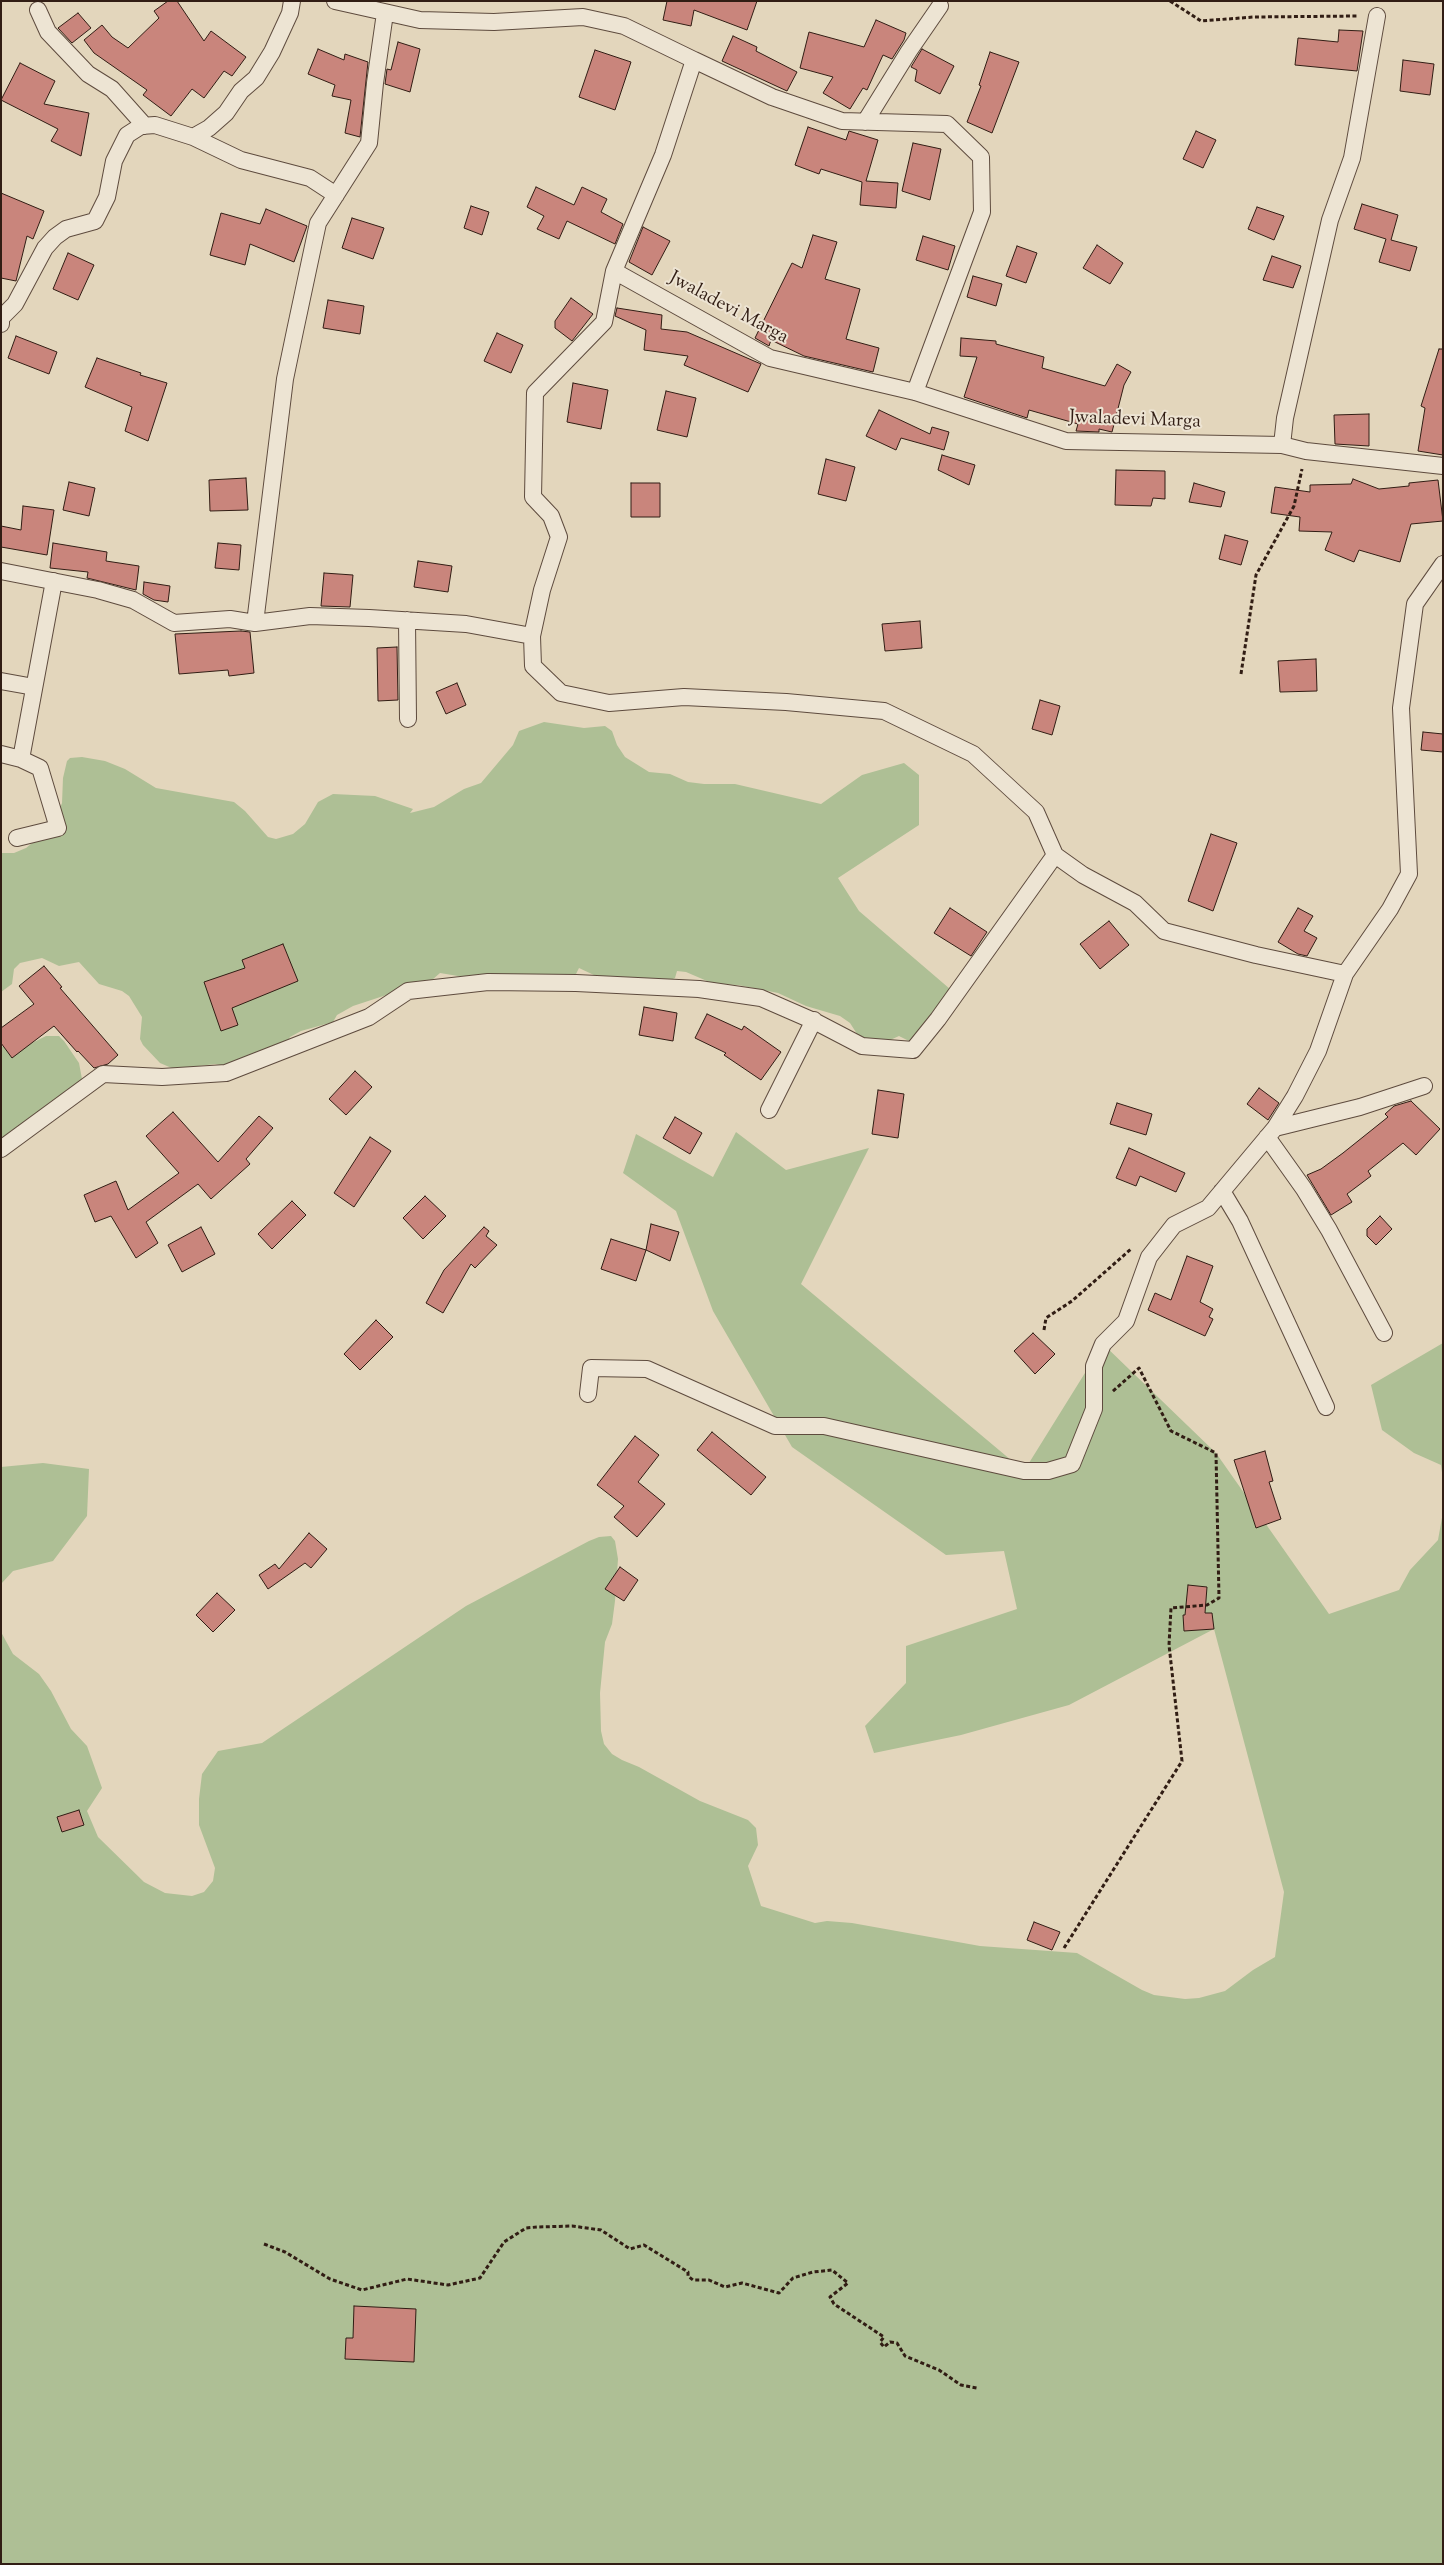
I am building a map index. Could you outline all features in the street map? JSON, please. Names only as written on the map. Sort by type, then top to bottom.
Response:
[{"type":"street","points":[[193,137],[210,128],[226,114],[241,91],[256,78],[272,52],[290,13],[292,1]]},
{"type":"street","points":[[335,1],[420,20],[494,22],[584,17],[624,26],[772,97],[842,121],[947,124],[981,156],[982,212],[915,392]]},
{"type":"street","points":[[865,122],[909,50],[940,6]]},
{"type":"street","points":[[38,10],[48,32],[88,74],[112,89],[145,126]]},
{"type":"street","points":[[255,623],[285,379],[318,222],[369,143],[385,13]]},
{"type":"street","points":[[1282,445],[1286,418],[1330,220],[1352,158],[1377,16]]},
{"type":"street","points":[[694,60],[663,155],[614,271],[604,322],[535,393],[533,497],[550,516],[559,537],[542,590],[532,636],[534,666],[561,694],[609,703],[684,696],[786,702],[884,711],[973,754],[1036,812],[1055,855],[1083,875],[1136,903],[1164,931],[1256,955],[1345,974]]},
{"type":"street","points":[[1,324],[1,318],[15,304],[45,248],[55,237],[66,228],[95,221],[107,197],[114,161],[127,135],[140,126],[155,125],[193,137],[241,160],[310,178],[336,195]]},
{"type":"street","name":"Jwaladevi Marga","points":[[614,271],[770,358],[915,392],[1066,441],[1282,445],[1306,452],[1443,466]]},
{"type":"street","points":[[588,1394],[591,1368],[647,1369],[775,1426],[824,1426],[1024,1471],[1048,1471],[1072,1464],[1094,1409],[1094,1366],[1103,1344],[1126,1321],[1149,1257],[1174,1224],[1208,1208],[1271,1132],[1295,1096],[1318,1051],[1345,974],[1390,908],[1409,874],[1401,708],[1415,604],[1443,564]]},
{"type":"street","points":[[1,571],[98,590],[133,600],[174,623],[230,619],[255,623],[310,616],[466,624],[532,636]]},
{"type":"street","points":[[21,759],[54,581]]},
{"type":"street","points":[[407,620],[408,719]]},
{"type":"street","points":[[1,681],[34,687]]},
{"type":"street","points":[[1,754],[21,759],[40,768],[58,828],[17,838]]},
{"type":"street","points":[[1,1149],[103,1074],[162,1077],[226,1073],[369,1017],[408,991],[488,982],[576,983],[699,989],[761,998],[814,1020],[862,1046],[913,1050],[938,1020],[1055,855]]},
{"type":"street","points":[[770,1110],[814,1020]]},
{"type":"street","points":[[1271,1132],[1424,1086]]},
{"type":"street","points":[[1271,1132],[1329,1230],[1384,1333]]},
{"type":"street","points":[[1222,1191],[1240,1221],[1326,1407]]},
{"type":"path","points":[[1170,1],[1201,21],[1254,17],[1377,16]]},
{"type":"path","points":[[1241,674],[1256,575],[1294,506],[1306,452]]},
{"type":"path","points":[[1044,1330],[1046,1318],[1072,1301],[1134,1245]]},
{"type":"path","points":[[1064,1948],[1182,1761],[1169,1645],[1171,1608],[1207,1605],[1219,1598],[1216,1453],[1171,1431],[1139,1368],[1094,1409]]},
{"type":"path","points":[[264,2244],[285,2252],[330,2279],[362,2290],[407,2279],[448,2285],[480,2278],[504,2242],[526,2228],[546,2227],[572,2226],[601,2230],[630,2249],[644,2245],[688,2272],[688,2276],[693,2280],[709,2280],[725,2287],[742,2283],[779,2293],[793,2278],[813,2272],[832,2270],[848,2283],[830,2298],[834,2304],[884,2338],[880,2342],[884,2346],[890,2342],[897,2343],[905,2356],[939,2370],[962,2385],[977,2388]]},
{"type":"green space","points":[[544,722],[584,728],[605,726],[612,731],[617,745],[625,757],[649,772],[670,774],[688,782],[735,784],[821,804],[862,775],[904,763],[919,775],[919,825],[838,878],[859,911],[950,989],[916,1038],[909,1041],[899,1036],[888,1041],[879,1042],[859,1037],[850,1023],[840,1016],[806,1006],[778,993],[738,985],[714,984],[686,972],[677,971],[675,978],[666,982],[630,982],[627,977],[596,976],[579,968],[575,976],[464,977],[440,973],[432,980],[353,1006],[337,1015],[333,1022],[301,1031],[290,1037],[288,1041],[225,1066],[215,1064],[174,1069],[160,1063],[143,1045],[140,1039],[142,1017],[129,996],[122,991],[99,984],[79,962],[59,966],[42,958],[20,963],[14,969],[12,984],[1,992],[1,853],[14,853],[26,848],[52,827],[62,803],[63,778],[67,761],[70,758],[82,757],[105,761],[125,769],[156,788],[234,802],[245,811],[268,837],[276,839],[293,834],[305,824],[318,802],[333,794],[375,796],[413,809],[410,813],[434,807],[464,789],[481,783],[513,745],[519,731]]},
{"type":"green space","points":[[46,1036],[59,1036],[64,1041],[79,1063],[82,1079],[1,1141],[1,1046],[7,1048],[30,1044]]},
{"type":"green space","points":[[736,1132],[786,1170],[869,1148],[801,1284],[1024,1471],[1103,1344],[1216,1453],[1329,1614],[1399,1590],[1410,1570],[1438,1540],[1443,1512],[1443,2564],[1,2564],[1,1632],[13,1654],[39,1674],[51,1691],[71,1729],[87,1746],[102,1788],[87,1811],[98,1837],[144,1882],[165,1893],[192,1896],[204,1892],[213,1881],[215,1868],[199,1825],[199,1799],[202,1774],[218,1751],[262,1743],[466,1606],[589,1541],[599,1537],[611,1536],[615,1541],[618,1559],[612,1624],[605,1642],[600,1693],[601,1731],[604,1744],[612,1754],[622,1760],[639,1767],[700,1801],[748,1820],[756,1828],[758,1845],[748,1866],[761,1906],[815,1923],[827,1921],[852,1923],[980,1946],[1077,1953],[1142,1990],[1154,1995],[1185,1999],[1199,1998],[1225,1991],[1253,1970],[1275,1957],[1284,1892],[1214,1629],[1069,1705],[961,1735],[874,1753],[865,1726],[906,1683],[906,1646],[1017,1609],[1004,1551],[946,1555],[792,1447],[713,1311],[676,1211],[623,1173],[636,1134],[713,1177]]},
{"type":"green space","points":[[1443,1343],[1443,1480],[1441,1465],[1414,1453],[1382,1430],[1371,1385]]},
{"type":"green space","points":[[43,1463],[89,1469],[87,1516],[53,1561],[13,1571],[1,1584],[1,1467]]},
{"type":"building","points":[[168,1],[177,1],[204,41],[211,31],[246,57],[232,76],[224,71],[204,98],[192,89],[171,116],[143,95],[147,90],[94,53],[84,40],[102,25],[112,37],[128,48],[159,18],[154,11]]},
{"type":"building","points":[[667,1],[757,1],[747,30],[694,10],[691,26],[663,20]]},
{"type":"building","points":[[78,13],[91,28],[72,43],[58,28]]},
{"type":"building","points":[[876,20],[906,33],[904,40],[892,59],[883,55],[867,90],[863,88],[850,109],[823,93],[833,77],[800,68],[809,32],[864,47]]},
{"type":"building","points":[[1339,30],[1363,31],[1357,71],[1295,65],[1298,38],[1338,42]]},
{"type":"building","points":[[733,36],[757,47],[756,51],[797,72],[787,91],[722,61]]},
{"type":"building","points":[[398,42],[420,49],[410,92],[385,84],[387,69],[391,70]]},
{"type":"building","points":[[318,49],[344,60],[345,54],[368,62],[360,137],[345,133],[351,100],[332,96],[335,85],[308,74]]},
{"type":"building","points":[[922,49],[954,66],[940,94],[915,81],[917,70],[911,67]]},
{"type":"building","points":[[595,50],[631,62],[615,110],[579,97]]},
{"type":"building","points":[[990,52],[1019,62],[992,133],[967,122],[981,86],[979,85]]},
{"type":"building","points":[[1403,60],[1434,64],[1430,95],[1400,91]]},
{"type":"building","points":[[20,63],[55,81],[44,104],[89,113],[81,156],[51,141],[58,129],[1,100]]},
{"type":"building","points":[[808,127],[846,140],[849,131],[878,140],[866,181],[898,183],[896,208],[860,205],[862,182],[821,169],[819,174],[795,165]]},
{"type":"building","points":[[1196,131],[1216,140],[1203,168],[1183,159]]},
{"type":"building","points":[[913,143],[941,149],[930,200],[902,191]]},
{"type":"building","points":[[536,187],[574,205],[582,187],[607,199],[601,212],[623,224],[615,244],[567,221],[559,239],[537,229],[544,216],[527,207]]},
{"type":"building","points":[[1,193],[44,211],[33,239],[27,236],[16,281],[1,278]]},
{"type":"building","points":[[1362,204],[1398,215],[1391,240],[1417,247],[1410,271],[1379,262],[1386,239],[1354,229]]},
{"type":"building","points":[[471,206],[489,212],[482,235],[464,228]]},
{"type":"building","points":[[1257,207],[1284,216],[1274,240],[1248,229]]},
{"type":"building","points":[[266,209],[307,226],[294,262],[250,244],[245,265],[210,255],[221,213],[260,224]]},
{"type":"building","points":[[352,218],[384,228],[373,259],[342,248]]},
{"type":"building","points":[[643,227],[670,241],[652,275],[629,262]]},
{"type":"building","points":[[813,235],[837,242],[825,279],[860,289],[846,339],[879,348],[873,372],[804,356],[771,340],[769,346],[755,338],[792,263],[802,268]]},
{"type":"building","points":[[923,236],[955,246],[948,270],[916,260]]},
{"type":"building","points":[[1097,245],[1123,263],[1110,284],[1083,268]]},
{"type":"building","points":[[1017,246],[1037,253],[1026,283],[1006,276]]},
{"type":"building","points":[[68,253],[94,265],[78,300],[53,289]]},
{"type":"building","points":[[1272,256],[1301,266],[1293,288],[1263,280]]},
{"type":"building","points":[[973,276],[1002,284],[996,306],[967,297]]},
{"type":"building","points":[[571,298],[593,314],[572,341],[555,328],[555,321]]},
{"type":"building","points":[[328,300],[364,306],[360,334],[323,328]]},
{"type":"building","points":[[617,308],[662,315],[661,329],[687,332],[761,364],[748,392],[684,365],[688,356],[644,350],[646,330],[615,316]]},
{"type":"building","points":[[497,333],[523,345],[511,373],[484,361]]},
{"type":"building","points":[[16,336],[57,352],[49,374],[8,358]]},
{"type":"building","points":[[961,338],[996,341],[996,344],[1044,357],[1042,368],[1105,386],[1117,364],[1131,372],[1124,385],[1112,432],[1099,429],[1099,432],[1076,431],[1078,424],[1029,410],[1027,418],[964,397],[977,357],[960,356]]},
{"type":"building","points":[[1439,349],[1443,349],[1443,455],[1418,451],[1425,408],[1421,406]]},
{"type":"building","points":[[97,358],[141,373],[140,375],[167,383],[148,441],[125,431],[132,407],[85,387]]},
{"type":"building","points":[[573,383],[608,390],[601,429],[567,422]]},
{"type":"building","points":[[666,391],[696,398],[687,437],[657,430]]},
{"type":"building","points":[[879,410],[930,434],[932,427],[949,432],[944,450],[901,438],[896,450],[866,436]]},
{"type":"building","points":[[1369,414],[1369,446],[1335,444],[1334,415]]},
{"type":"building","points":[[942,455],[975,465],[969,485],[938,470]]},
{"type":"building","points":[[826,459],[855,467],[846,501],[818,494]]},
{"type":"building","points":[[1116,470],[1165,471],[1165,499],[1153,498],[1151,506],[1115,505]]},
{"type":"building","points":[[246,478],[248,510],[210,511],[209,480]]},
{"type":"building","points":[[1353,479],[1379,489],[1409,486],[1409,483],[1438,480],[1443,521],[1411,524],[1400,562],[1359,550],[1354,562],[1325,550],[1332,532],[1299,531],[1300,517],[1271,513],[1275,487],[1310,492],[1310,485],[1351,484]]},
{"type":"building","points":[[69,482],[95,488],[89,516],[63,510]]},
{"type":"building","points":[[631,483],[660,483],[660,517],[631,517]]},
{"type":"building","points":[[1194,483],[1225,492],[1221,507],[1189,502]]},
{"type":"building","points":[[23,506],[54,510],[47,555],[1,547],[1,526],[21,530]]},
{"type":"building","points":[[1225,535],[1248,541],[1241,565],[1219,559]]},
{"type":"building","points":[[53,543],[107,552],[106,561],[139,566],[136,590],[87,578],[88,572],[50,568]]},
{"type":"building","points":[[218,543],[241,545],[239,570],[215,568]]},
{"type":"building","points":[[418,561],[452,566],[448,592],[414,587]]},
{"type":"building","points":[[324,573],[353,575],[350,607],[321,606]]},
{"type":"building","points":[[144,582],[170,586],[168,602],[154,600],[143,594]]},
{"type":"building","points":[[920,621],[922,648],[885,651],[882,624]]},
{"type":"building","points":[[250,632],[254,673],[229,676],[228,670],[179,674],[175,634]]},
{"type":"building","points":[[397,647],[398,700],[378,701],[377,648]]},
{"type":"building","points":[[1316,659],[1317,691],[1280,692],[1278,661]]},
{"type":"building","points":[[457,683],[466,705],[446,714],[436,692]]},
{"type":"building","points":[[1040,700],[1060,706],[1052,735],[1032,729]]},
{"type":"building","points":[[1423,732],[1443,734],[1443,752],[1421,750]]},
{"type":"building","points":[[1211,834],[1237,843],[1213,911],[1188,901]]},
{"type":"building","points":[[950,908],[987,932],[971,956],[934,933]]},
{"type":"building","points":[[1298,908],[1313,916],[1304,931],[1317,938],[1307,956],[1298,954],[1278,942]]},
{"type":"building","points":[[1109,921],[1129,945],[1100,969],[1080,944]]},
{"type":"building","points":[[283,944],[298,981],[232,1008],[238,1025],[221,1031],[204,982],[245,968],[242,960]]},
{"type":"building","points":[[44,966],[62,987],[60,988],[118,1055],[108,1064],[94,1068],[54,1026],[12,1058],[1,1043],[1,1028],[34,1004],[19,986]]},
{"type":"building","points":[[644,1007],[677,1013],[673,1041],[639,1035]]},
{"type":"building","points":[[707,1014],[742,1030],[744,1026],[781,1052],[761,1080],[724,1055],[726,1053],[695,1038]]},
{"type":"building","points":[[355,1071],[372,1087],[346,1115],[329,1099]]},
{"type":"building","points":[[1259,1088],[1279,1103],[1268,1120],[1247,1104]]},
{"type":"building","points":[[878,1090],[904,1094],[898,1138],[872,1134]]},
{"type":"building","points":[[1411,1101],[1440,1129],[1416,1155],[1403,1143],[1368,1171],[1371,1176],[1347,1194],[1352,1202],[1331,1215],[1307,1175],[1321,1169],[1343,1153],[1388,1117],[1385,1114],[1394,1106]]},
{"type":"building","points":[[1117,1103],[1152,1114],[1146,1135],[1110,1124]]},
{"type":"building","points":[[173,1112],[218,1162],[259,1116],[273,1128],[246,1159],[250,1164],[211,1199],[198,1184],[146,1222],[158,1243],[136,1258],[111,1216],[95,1222],[84,1195],[116,1181],[128,1210],[179,1173],[146,1136]]},
{"type":"building","points":[[675,1117],[702,1133],[690,1154],[663,1138]]},
{"type":"building","points":[[370,1137],[391,1151],[354,1207],[334,1193]]},
{"type":"building","points":[[1129,1148],[1185,1173],[1176,1192],[1140,1176],[1136,1186],[1116,1178]]},
{"type":"building","points":[[425,1196],[446,1216],[423,1239],[403,1218]]},
{"type":"building","points":[[292,1201],[306,1215],[272,1249],[258,1234]]},
{"type":"building","points":[[1380,1216],[1392,1229],[1376,1245],[1367,1236],[1367,1229]]},
{"type":"building","points":[[651,1224],[679,1232],[670,1261],[646,1250]]},
{"type":"building","points":[[201,1227],[215,1254],[182,1272],[168,1245]]},
{"type":"building","points":[[484,1227],[489,1231],[486,1236],[497,1245],[475,1268],[471,1264],[443,1313],[426,1303],[444,1270]]},
{"type":"building","points":[[611,1239],[646,1250],[636,1281],[601,1269]]},
{"type":"building","points":[[1187,1256],[1213,1266],[1200,1302],[1213,1309],[1209,1317],[1213,1319],[1205,1336],[1148,1310],[1155,1293],[1171,1300]]},
{"type":"building","points":[[376,1320],[393,1337],[360,1370],[344,1354]]},
{"type":"building","points":[[1033,1333],[1055,1354],[1035,1374],[1014,1351]]},
{"type":"building","points":[[712,1432],[766,1477],[751,1495],[697,1450]]},
{"type":"building","points":[[635,1436],[659,1455],[638,1482],[665,1504],[637,1537],[614,1517],[624,1506],[597,1485]]},
{"type":"building","points":[[1265,1451],[1273,1481],[1269,1482],[1281,1519],[1256,1528],[1234,1460]]},
{"type":"building","points":[[309,1533],[327,1549],[311,1568],[305,1563],[268,1589],[259,1575],[275,1564],[279,1569]]},
{"type":"building","points":[[620,1567],[638,1580],[624,1601],[605,1589]]},
{"type":"building","points":[[1188,1585],[1207,1587],[1205,1613],[1212,1613],[1214,1629],[1184,1631],[1183,1615],[1185,1615]]},
{"type":"building","points":[[217,1593],[235,1610],[213,1632],[196,1615]]},
{"type":"building","points":[[79,1810],[84,1825],[62,1832],[57,1817]]},
{"type":"building","points":[[1034,1922],[1060,1932],[1052,1950],[1027,1940]]},
{"type":"building","points":[[354,2306],[416,2309],[414,2362],[345,2359],[346,2338],[353,2338]]}]
